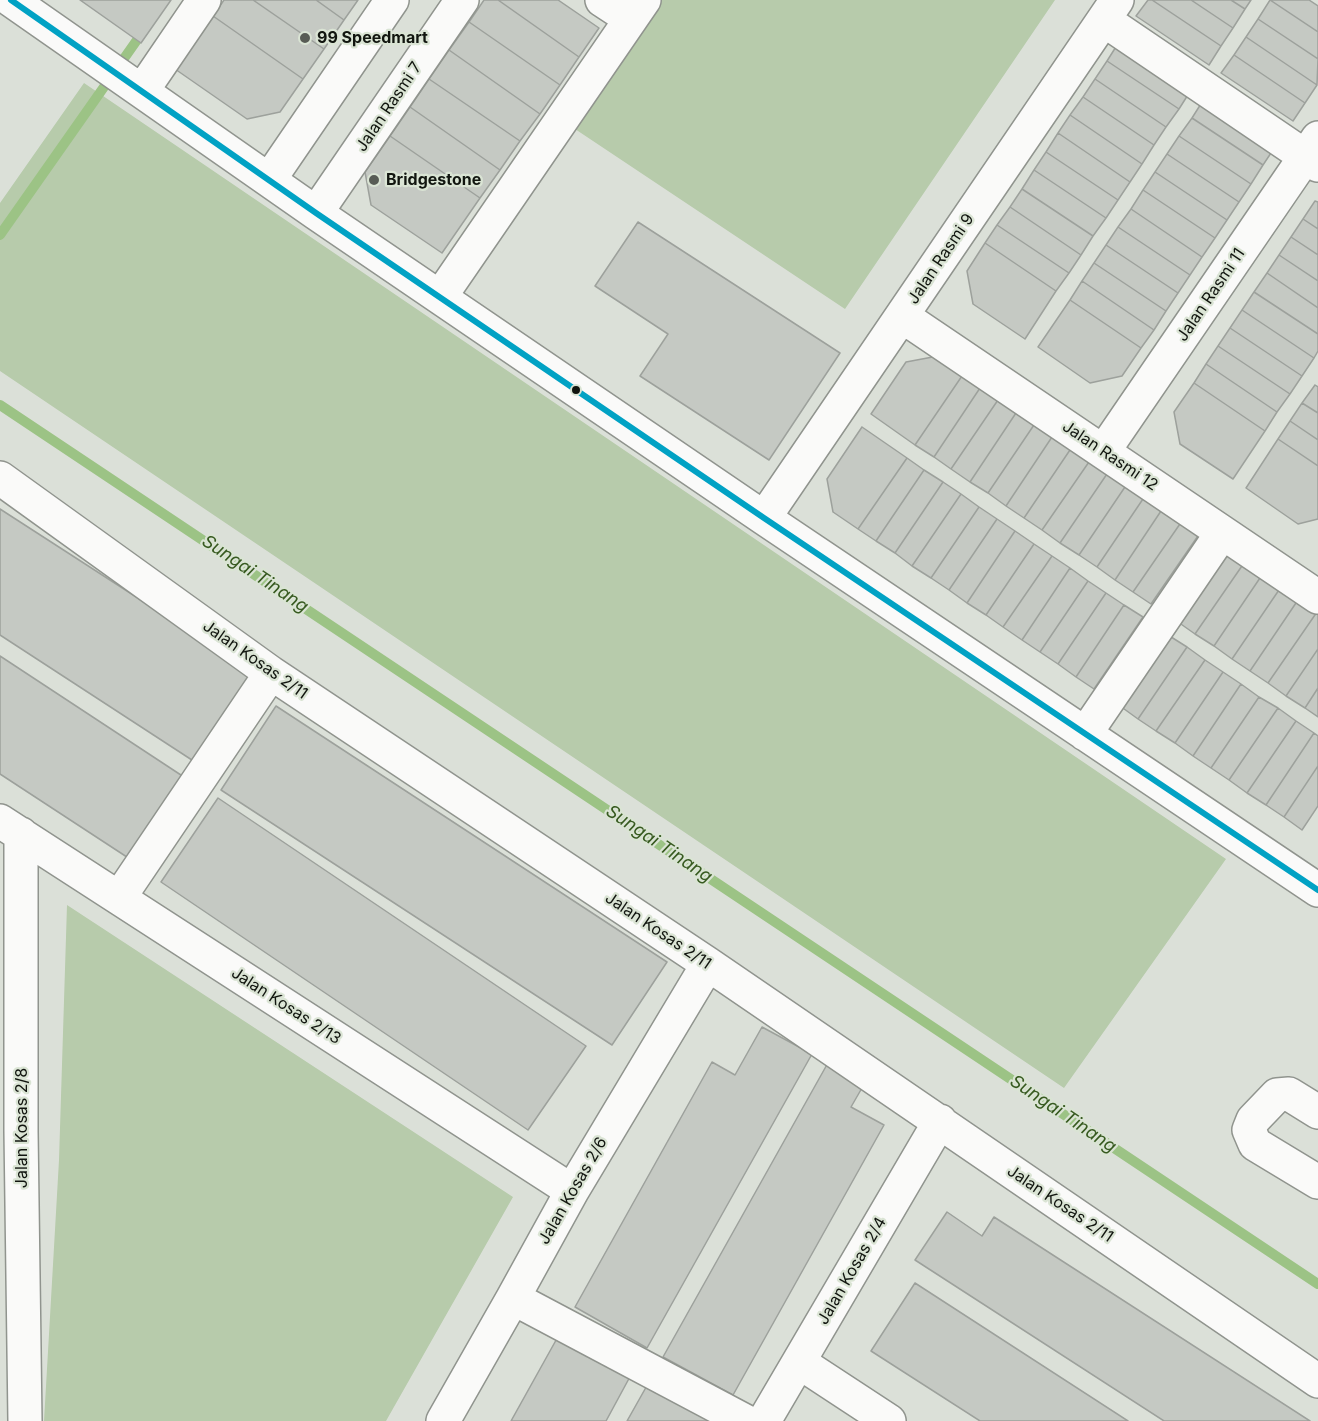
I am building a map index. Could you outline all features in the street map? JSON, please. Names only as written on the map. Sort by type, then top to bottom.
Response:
[{"type":"street","points":[[11,0],[316,213],[764,518],[1318,890]]},
{"type":"street","points":[[142,91],[204,0]]},
{"type":"street","points":[[269,180],[392,0]]},
{"type":"street","name":"Jalan Rasmi 7","points":[[316,213],[462,0]]},
{"type":"street","points":[[440,297],[637,10],[602,0]]},
{"type":"street","points":[[1111,10],[1314,153]]},
{"type":"street","name":"Jalan Rasmi 9","points":[[764,518],[1111,10]]},
{"type":"street","name":"Jalan Rasmi 11","points":[[1103,452],[1314,153]]},
{"type":"street","name":"Jalan Rasmi 12","points":[[902,316],[1317,595]]},
{"type":"street","name":"Jalan Kosas 2/11","points":[[0,478],[271,673],[708,964],[1318,1381]]},
{"type":"street","points":[[1085,734],[1222,533]]},
{"type":"street","points":[[119,898],[271,673]]},
{"type":"street","name":"Jalan Kosas 2/13","points":[[10,828],[572,1191]]},
{"type":"street","name":"Jalan Kosas 2/8","points":[[10,828],[11,1132],[25,1421]]},
{"type":"street","name":"Jalan Kosas 2/6","points":[[443,1421],[572,1191],[708,964]]},
{"type":"street","points":[[1318,1112],[1289,1094],[1276,1095],[1252,1120],[1248,1130],[1255,1144],[1318,1182]]},
{"type":"street","name":"Jalan Kosas 2/4","points":[[764,1421],[940,1121]]},
{"type":"street","points":[[513,1298],[745,1421]]},
{"type":"street","points":[[799,1362],[889,1421]]},
{"type":"green space","points":[[654,0],[1055,0],[845,309],[569,125]]},
{"type":"green space","points":[[84,83],[1226,859],[1064,1088],[0,371],[0,203]]},
{"type":"green space","points":[[67,905],[513,1197],[386,1421],[44,1421],[59,1160]]},
{"type":"building","points":[[80,0],[171,0],[141,43]]},
{"type":"building","points":[[224,0],[253,0],[324,49],[303,79],[213,16]]},
{"type":"building","points":[[253,0],[316,0],[344,20],[324,49]]},
{"type":"building","points":[[316,0],[358,0],[344,20]]},
{"type":"building","points":[[484,0],[498,0],[579,57],[560,85],[469,22]]},
{"type":"building","points":[[498,0],[558,0],[599,28],[579,57]]},
{"type":"building","points":[[1148,0],[1152,0],[1221,46],[1209,65],[1136,16]]},
{"type":"building","points":[[1152,0],[1191,0],[1233,28],[1221,46]]},
{"type":"building","points":[[1191,0],[1231,0],[1245,9],[1233,28]]},
{"type":"building","points":[[1231,0],[1251,0],[1245,9]]},
{"type":"building","points":[[1270,0],[1318,32],[1318,59],[1258,19]]},
{"type":"building","points":[[1270,0],[1309,0],[1318,6],[1318,32]]},
{"type":"building","points":[[213,16],[303,79],[280,112],[247,119],[175,69]]},
{"type":"building","points":[[1258,19],[1318,59],[1317,85],[1246,37]]},
{"type":"building","points":[[469,22],[560,85],[540,114],[449,50]]},
{"type":"building","points":[[1246,37],[1317,85],[1305,103],[1234,55]]},
{"type":"building","points":[[1119,42],[1191,90],[1179,109],[1107,61]]},
{"type":"building","points":[[449,50],[540,114],[520,141],[429,79]]},
{"type":"building","points":[[1234,55],[1305,103],[1293,121],[1221,73]]},
{"type":"building","points":[[1107,61],[1179,109],[1166,127],[1095,79]]},
{"type":"building","points":[[429,79],[520,141],[500,170],[410,107]]},
{"type":"building","points":[[1095,79],[1166,127],[1154,145],[1083,97]]},
{"type":"building","points":[[1083,97],[1154,145],[1142,164],[1070,115]]},
{"type":"building","points":[[1204,99],[1275,147],[1263,165],[1192,118]]},
{"type":"building","points":[[410,107],[500,170],[480,198],[390,136]]},
{"type":"building","points":[[1070,115],[1142,164],[1130,182],[1058,133]]},
{"type":"building","points":[[1192,118],[1263,165],[1251,184],[1179,136]]},
{"type":"building","points":[[1058,133],[1130,182],[1118,200],[1046,152]]},
{"type":"building","points":[[390,136],[480,198],[442,253],[371,205],[365,172]]},
{"type":"building","points":[[1179,136],[1251,184],[1239,202],[1167,154]]},
{"type":"building","points":[[1046,152],[1118,200],[1106,218],[1034,170]]},
{"type":"building","points":[[1167,154],[1239,202],[1227,220],[1155,172]]},
{"type":"building","points":[[1034,170],[1106,218],[1093,236],[1022,189]]},
{"type":"building","points":[[1155,172],[1227,220],[1215,238],[1143,190]]},
{"type":"building","points":[[1022,189],[1093,236],[1081,255],[1010,207]]},
{"type":"building","points":[[1143,190],[1215,238],[1202,257],[1131,209]]},
{"type":"building","points":[[1315,201],[1318,202],[1318,229],[1303,219]]},
{"type":"building","points":[[1010,207],[1081,255],[1069,273],[997,225]]},
{"type":"building","points":[[1131,209],[1202,257],[1190,275],[1118,227]]},
{"type":"building","points":[[1303,219],[1318,229],[1318,255],[1291,237]]},
{"type":"building","points":[[638,222],[840,353],[769,460],[640,376],[668,334],[595,286]]},
{"type":"building","points":[[997,225],[1069,273],[1056,291],[985,243]]},
{"type":"building","points":[[1118,227],[1190,275],[1178,293],[1106,245]]},
{"type":"building","points":[[1291,237],[1318,255],[1318,281],[1279,255]]},
{"type":"building","points":[[985,243],[1056,291],[1025,339],[973,304],[967,271]]},
{"type":"building","points":[[1106,245],[1178,293],[1166,311],[1094,263]]},
{"type":"building","points":[[1279,255],[1318,281],[1318,308],[1267,273]]},
{"type":"building","points":[[1094,263],[1166,311],[1154,330],[1082,281]]},
{"type":"building","points":[[1267,273],[1318,308],[1318,334],[1254,292]]},
{"type":"building","points":[[1082,281],[1154,330],[1141,348],[1070,300]]},
{"type":"building","points":[[1254,292],[1318,334],[1318,351],[1314,358],[1242,310]]},
{"type":"building","points":[[1070,300],[1141,348],[1122,376],[1090,383],[1038,347]]},
{"type":"building","points":[[1242,310],[1314,358],[1302,376],[1230,328]]},
{"type":"building","points":[[1230,328],[1302,376],[1290,394],[1218,346]]},
{"type":"building","points":[[1218,346],[1290,394],[1277,412],[1206,364]]},
{"type":"building","points":[[938,356],[964,373],[915,445],[871,414],[906,362]]},
{"type":"building","points":[[1206,364],[1277,412],[1265,431],[1194,383]]},
{"type":"building","points":[[964,373],[982,385],[934,457],[915,445]]},
{"type":"building","points":[[1194,383],[1265,431],[1233,479],[1180,444],[1174,412]]},
{"type":"building","points":[[982,385],[1000,397],[951,469],[934,457]]},
{"type":"building","points":[[1315,385],[1318,387],[1318,413],[1302,403]]},
{"type":"building","points":[[1000,397],[1018,410],[970,482],[951,469]]},
{"type":"building","points":[[1302,403],[1318,413],[1318,440],[1290,421]]},
{"type":"building","points":[[1018,410],[1036,422],[988,493],[970,482]]},
{"type":"building","points":[[1290,421],[1318,440],[1318,466],[1278,439]]},
{"type":"building","points":[[1036,422],[1054,434],[1006,506],[988,493]]},
{"type":"building","points":[[862,427],[907,458],[858,529],[833,512],[827,479]]},
{"type":"building","points":[[1054,434],[1072,447],[1024,518],[1006,506]]},
{"type":"building","points":[[1278,439],[1318,466],[1318,519],[1298,524],[1246,488]]},
{"type":"building","points":[[1072,447],[1091,459],[1042,530],[1024,518]]},
{"type":"building","points":[[907,458],[924,470],[876,541],[858,529]]},
{"type":"building","points":[[1091,459],[1109,471],[1060,543],[1042,530]]},
{"type":"building","points":[[924,470],[943,482],[895,553],[876,541]]},
{"type":"building","points":[[1109,471],[1127,484],[1079,555],[1060,543]]},
{"type":"building","points":[[943,482],[961,494],[912,566],[895,553]]},
{"type":"building","points":[[1127,484],[1145,496],[1097,567],[1079,555]]},
{"type":"building","points":[[961,494],[979,507],[931,578],[912,566]]},
{"type":"building","points":[[1145,496],[1163,508],[1115,580],[1097,567]]},
{"type":"building","points":[[979,507],[997,519],[949,590],[931,578]]},
{"type":"building","points":[[1163,508],[1182,521],[1133,592],[1115,580]]},
{"type":"building","points":[[0,509],[254,673],[195,762],[0,635]]},
{"type":"building","points":[[997,519],[1015,531],[967,603],[949,590]]},
{"type":"building","points":[[1182,521],[1200,533],[1151,604],[1133,592]]},
{"type":"building","points":[[1015,531],[1034,544],[986,615],[967,603]]},
{"type":"building","points":[[1034,544],[1052,556],[1003,627],[986,615]]},
{"type":"building","points":[[1226,550],[1244,563],[1195,634],[1178,622]]},
{"type":"building","points":[[1052,556],[1070,568],[1022,640],[1003,627]]},
{"type":"building","points":[[1244,563],[1262,575],[1214,646],[1195,634]]},
{"type":"building","points":[[1070,568],[1088,581],[1040,652],[1022,640]]},
{"type":"building","points":[[1262,575],[1281,587],[1232,659],[1214,646]]},
{"type":"building","points":[[1088,581],[1106,593],[1058,664],[1040,652]]},
{"type":"building","points":[[1281,587],[1298,600],[1250,671],[1232,659]]},
{"type":"building","points":[[1106,593],[1124,605],[1076,677],[1058,664]]},
{"type":"building","points":[[1298,600],[1317,612],[1268,683],[1250,671]]},
{"type":"building","points":[[1124,605],[1143,617],[1094,689],[1076,677]]},
{"type":"building","points":[[1317,612],[1318,649],[1286,696],[1268,683]]},
{"type":"building","points":[[1168,635],[1187,647],[1138,719],[1120,706]]},
{"type":"building","points":[[1187,647],[1205,660],[1156,731],[1138,719]]},
{"type":"building","points":[[1318,649],[1318,688],[1305,708],[1286,696]]},
{"type":"building","points":[[0,656],[187,779],[133,861],[0,774]]},
{"type":"building","points":[[1205,660],[1223,672],[1175,743],[1156,731]]},
{"type":"building","points":[[1223,672],[1241,684],[1193,756],[1175,743]]},
{"type":"building","points":[[1241,684],[1259,697],[1211,768],[1193,756]]},
{"type":"building","points":[[1318,688],[1318,717],[1305,708]]},
{"type":"building","points":[[1259,697],[1278,708],[1229,780],[1211,768]]},
{"type":"building","points":[[276,706],[667,962],[612,1045],[221,790]]},
{"type":"building","points":[[1278,708],[1296,721],[1247,793],[1229,780]]},
{"type":"building","points":[[1296,721],[1314,733],[1266,805],[1247,793]]},
{"type":"building","points":[[1314,733],[1318,736],[1318,766],[1284,817],[1266,805]]},
{"type":"building","points":[[1318,766],[1318,806],[1302,830],[1284,817]]},
{"type":"building","points":[[218,798],[586,1046],[528,1130],[161,882]]},
{"type":"building","points":[[762,1027],[812,1054],[647,1348],[575,1307],[712,1062],[735,1075]]},
{"type":"building","points":[[829,1061],[866,1081],[851,1107],[884,1125],[733,1395],[663,1357]]},
{"type":"building","points":[[947,1212],[982,1236],[994,1217],[1310,1421],[1164,1421],[915,1260]]},
{"type":"building","points":[[915,1283],[1128,1421],[980,1421],[871,1351]]},
{"type":"building","points":[[560,1333],[632,1373],[606,1421],[511,1421]]},
{"type":"building","points":[[649,1382],[718,1421],[627,1421]]},
{"type":"waterway","points":[[0,235],[144,30]]},
{"type":"waterway","name":"Sungai Tinang","points":[[0,405],[1318,1284]]},
{"type":"transit line","points":[[11,0],[316,213],[764,518],[1318,890]]},
{"type":"place","name":"99 Speedmart","points":[[305,38]]},
{"type":"place","name":"Bridgestone","points":[[374,180]]}]
